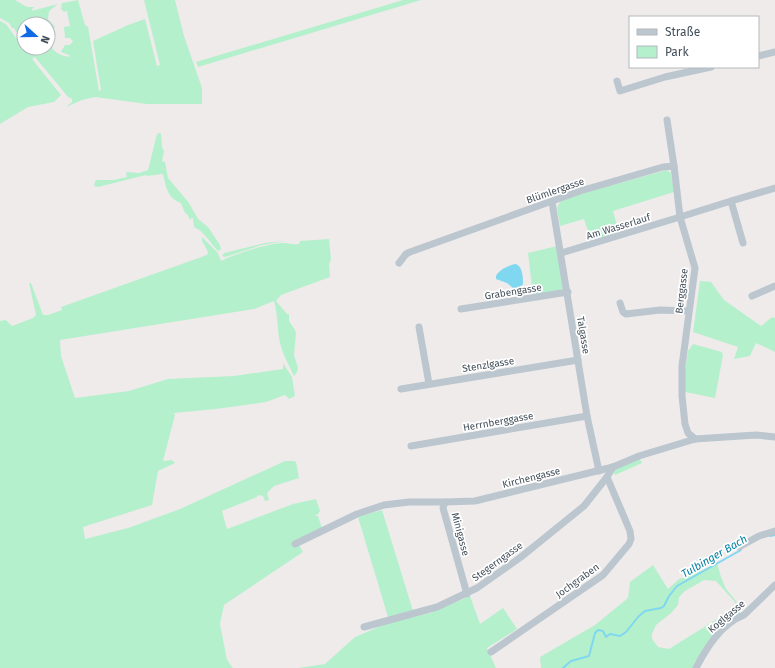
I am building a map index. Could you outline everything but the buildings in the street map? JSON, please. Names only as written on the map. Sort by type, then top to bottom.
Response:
[{"type":"street","points":[[759,56],[775,52]]},
{"type":"street","points":[[617,81],[620,91],[664,77],[706,68]]},
{"type":"street","points":[[667,120],[680,217],[775,188]]},
{"type":"street","name":"Blümlergasse","points":[[399,263],[406,254],[410,252],[580,191],[663,167],[674,166]]},
{"type":"street","points":[[730,201],[743,243]]},
{"type":"street","name":"Talgasse","points":[[552,202],[568,292],[587,416],[600,471]]},
{"type":"street","name":"Am Wasserlauf","points":[[561,253],[680,217]]},
{"type":"street","name":"Berggasse","points":[[680,217],[695,268],[682,366],[684,424],[688,433],[695,439]]},
{"type":"street","points":[[752,296],[775,286]]},
{"type":"street","name":"Grabengasse","points":[[461,309],[568,292]]},
{"type":"street","points":[[620,303],[623,312],[626,314],[660,310],[689,311]]},
{"type":"street","points":[[419,327],[429,384]]},
{"type":"street","name":"Stenzlgasse","points":[[401,389],[578,360]]},
{"type":"street","name":"Herrnberggasse","points":[[411,446],[587,416]]},
{"type":"street","name":"Kirchengasse","points":[[295,544],[357,514],[384,504],[408,502],[475,501],[600,471],[639,456],[695,439],[756,435],[775,437]]},
{"type":"street","name":"Stegerngasse","points":[[364,627],[437,607],[477,588],[521,557],[584,506],[613,467]]},
{"type":"street","name":"Jochgraben","points":[[491,652],[603,575],[629,544],[631,539],[630,531],[607,477]]},
{"type":"street","name":"Minigasse","points":[[445,502],[443,508],[467,594]]},
{"type":"street","points":[[739,546],[759,536],[775,531]]},
{"type":"street","name":"Koglgasse","points":[[696,668],[713,638],[738,617],[744,615],[775,585]]},
{"type":"green space","points":[[0,0],[15,0],[27,7],[34,7],[31,11],[58,4],[49,11],[48,16],[16,16],[16,32],[9,23],[0,18]]},
{"type":"green space","points":[[78,0],[85,25],[88,27],[99,91],[101,90],[93,41],[145,19],[157,66],[160,65],[144,0],[175,0],[184,36],[202,88],[202,104],[147,104],[95,97],[82,100],[66,107],[72,102],[72,99],[68,97],[35,57],[32,59],[61,95],[54,102],[28,107],[0,124],[0,21],[6,24],[16,38],[16,56],[56,56],[56,52],[69,57],[69,55],[61,52],[65,45],[70,45],[73,41],[70,38],[65,38],[64,27],[70,26],[67,11],[64,12],[61,9],[62,3]]},
{"type":"green space","points":[[403,0],[421,0],[198,67],[196,62]]},
{"type":"green space","points":[[160,133],[164,151],[162,161],[165,162],[168,178],[189,203],[198,219],[208,227],[220,245],[221,249],[218,251],[198,229],[195,228],[192,217],[190,220],[181,203],[176,201],[170,195],[166,188],[163,174],[146,175],[98,187],[94,186],[95,181],[97,180],[113,180],[127,177],[126,172],[139,173],[148,170],[157,134]]},
{"type":"green space","points":[[667,170],[671,173],[674,192],[613,211],[619,233],[591,240],[584,219],[560,226],[557,208],[560,202],[569,197]]},
{"type":"green space","points":[[202,237],[218,253],[221,261],[243,252],[277,243],[299,244],[300,241],[329,239],[331,259],[329,265],[330,277],[281,295],[276,301],[287,314],[289,314],[289,321],[296,333],[294,355],[298,368],[294,376],[284,356],[280,343],[274,301],[254,309],[60,340],[61,356],[75,398],[129,391],[168,379],[234,376],[283,369],[283,363],[292,377],[295,396],[289,399],[285,395],[266,402],[174,413],[175,415],[163,461],[172,460],[175,463],[158,471],[152,505],[83,527],[85,539],[128,528],[180,509],[285,461],[296,462],[299,478],[274,486],[267,493],[269,500],[265,501],[263,496],[258,495],[257,497],[222,511],[227,529],[293,504],[316,499],[320,511],[315,516],[318,516],[322,528],[296,540],[303,552],[224,605],[220,624],[227,660],[233,668],[0,668],[0,321],[6,320],[12,326],[33,318],[36,315],[29,283],[31,283],[43,315],[48,315],[62,310],[61,307],[207,255],[208,252],[202,241]]},
{"type":"green space","points":[[286,241],[262,245],[225,257],[222,256],[224,253],[265,243]]},
{"type":"green space","points":[[557,246],[563,288],[560,291],[533,295],[528,253]]},
{"type":"green space","points":[[700,281],[711,282],[724,300],[761,326],[772,317],[775,318],[775,352],[756,343],[750,356],[734,359],[738,347],[693,332]]},
{"type":"green space","points":[[693,344],[722,352],[723,355],[715,398],[685,392],[685,371],[688,351]]},
{"type":"green space","points":[[639,457],[642,463],[615,475],[613,472],[619,466]]},
{"type":"green space","points":[[382,510],[413,611],[388,617],[358,517]]},
{"type":"green space","points":[[717,563],[726,589],[736,601],[740,613],[694,668],[541,668],[540,657],[595,625],[628,598],[630,582],[653,565],[668,589],[679,579],[692,575]],"holes":[[[704,580],[716,581],[735,602],[736,609],[732,613],[717,619],[669,649],[658,647],[652,639],[652,634],[656,625],[671,613],[678,605],[679,597],[685,591]]]},
{"type":"green space","points":[[470,596],[480,624],[503,608],[517,629],[487,648],[496,668],[298,668],[325,664],[355,637],[388,623],[430,613]]},
{"type":"water","points":[[516,264],[522,273],[523,284],[521,287],[513,288],[507,283],[496,279],[497,274],[502,270]]},
{"type":"waterway","name":"Tulbinger Bach","points":[[770,536],[775,535]]},
{"type":"waterway","name":"Tulbinger Bach","points":[[563,668],[571,661],[589,656],[595,633],[598,630],[603,631],[606,637],[610,634],[620,636],[626,632],[645,611],[664,606],[669,596],[677,586],[741,550]]}]
